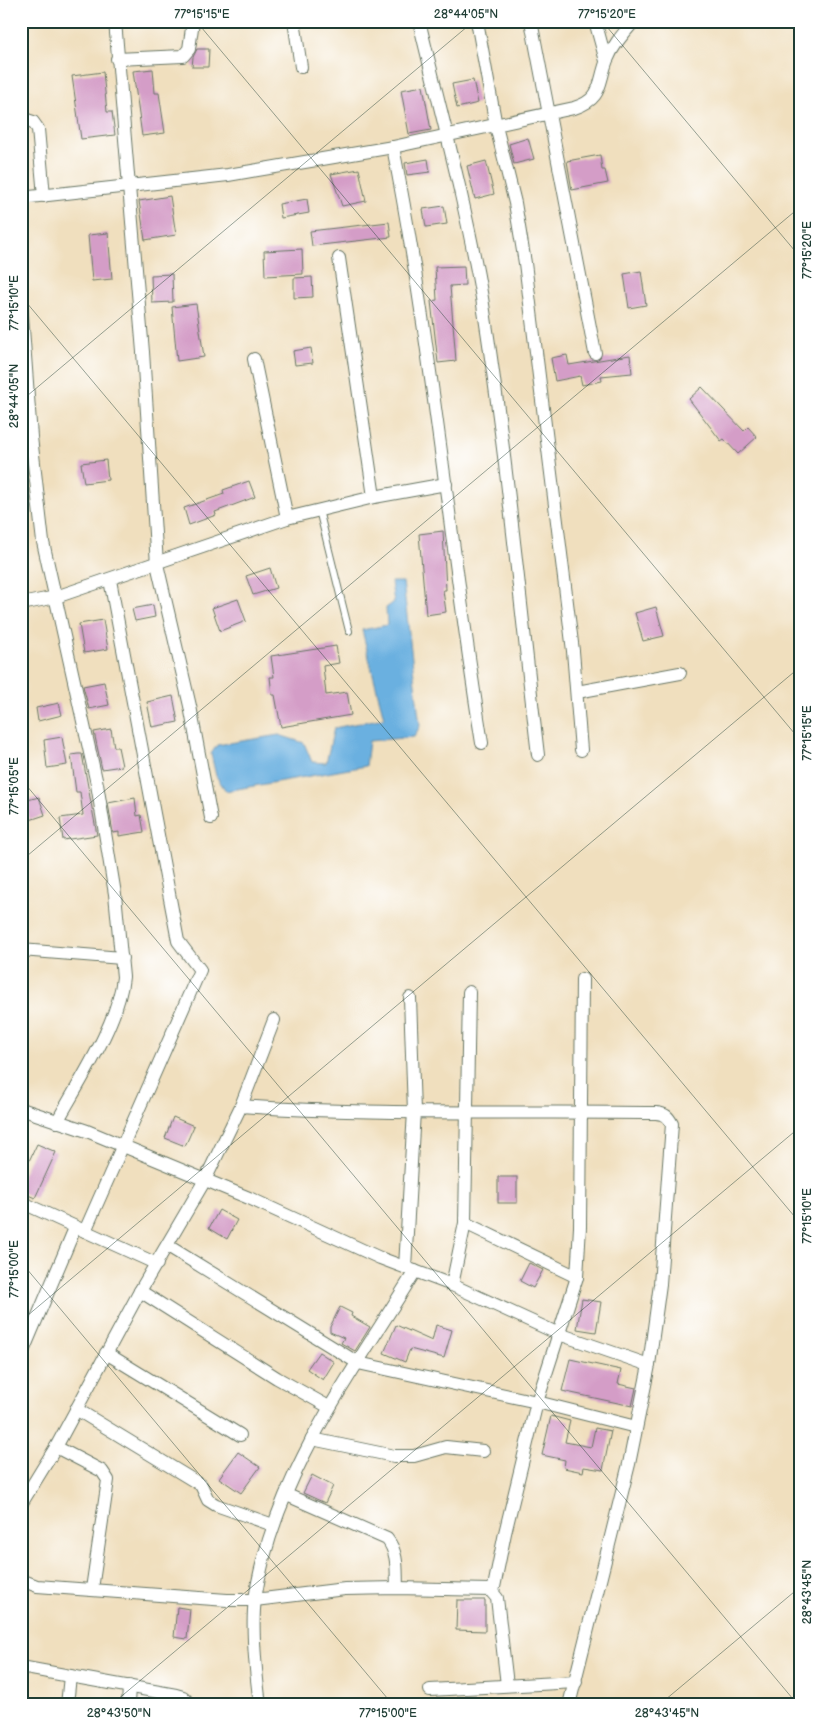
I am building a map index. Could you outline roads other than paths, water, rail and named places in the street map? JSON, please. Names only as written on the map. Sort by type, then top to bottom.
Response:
[{"type":"street","points":[[115,21],[157,564],[190,706],[212,818]]},
{"type":"street","points":[[117,59],[183,56],[189,49],[193,21]]},
{"type":"street","points":[[294,21],[301,67]]},
{"type":"street","points":[[419,21],[447,136],[482,298],[506,473],[538,755]]},
{"type":"street","points":[[476,21],[496,126],[515,203],[525,263],[577,692],[581,750]]},
{"type":"street","points":[[532,21],[548,114],[572,223],[595,353]]},
{"type":"street","points":[[595,21],[606,60]]},
{"type":"street","points":[[21,198],[228,175],[393,147],[496,126],[586,104],[595,96],[601,86],[606,60],[613,47],[634,21]]},
{"type":"street","points":[[21,118],[33,122],[40,137],[44,196]]},
{"type":"street","points":[[393,147],[418,284],[468,656],[482,743]]},
{"type":"street","points":[[339,258],[374,498]]},
{"type":"street","points":[[21,301],[31,437],[43,542],[97,784],[115,894],[122,958],[122,990],[116,1008],[94,1056],[57,1122]]},
{"type":"street","points":[[254,359],[287,518]]},
{"type":"street","points":[[21,604],[56,598],[287,518],[446,484]]},
{"type":"street","points":[[21,1356],[80,1229],[123,1146],[200,970],[178,941],[110,580]]},
{"type":"street","points":[[577,692],[680,672]]},
{"type":"street","points":[[21,950],[122,958]]},
{"type":"street","points":[[493,1592],[505,1533],[537,1402],[576,1277],[580,1227],[582,979]]},
{"type":"street","points":[[452,1285],[465,1223],[469,992]]},
{"type":"street","points":[[260,1705],[255,1647],[255,1600],[273,1525],[312,1439],[329,1407],[358,1363],[410,1269],[414,1111],[410,998]]},
{"type":"street","points":[[21,1504],[56,1447],[140,1291],[205,1180],[241,1106],[274,1020]]},
{"type":"street","points":[[241,1106],[290,1110],[664,1114],[672,1124],[660,1284],[649,1365],[636,1427],[569,1705]]},
{"type":"street","points":[[21,1109],[123,1146],[205,1180],[410,1269],[452,1285],[559,1334],[649,1365]]},
{"type":"street","points":[[21,1202],[157,1264]]},
{"type":"street","points":[[465,1223],[576,1277]]},
{"type":"street","points":[[168,1246],[358,1363],[537,1402],[636,1427]]},
{"type":"street","points":[[140,1291],[278,1378],[329,1407]]},
{"type":"street","points":[[106,1353],[240,1435]]},
{"type":"street","points":[[76,1409],[201,1485],[208,1500],[216,1505],[273,1525]]},
{"type":"street","points":[[312,1439],[394,1456],[414,1456],[446,1447],[483,1451]]},
{"type":"street","points":[[56,1447],[102,1471],[108,1477],[109,1484],[92,1589]]},
{"type":"street","points":[[287,1494],[388,1539],[394,1547],[396,1557],[397,1588]]},
{"type":"street","points":[[21,1581],[37,1586],[228,1600],[255,1600],[345,1589],[487,1590],[493,1592],[497,1598],[507,1685]]},
{"type":"street","points":[[21,1667],[176,1695],[182,1697],[191,1705]]},
{"type":"street","points":[[67,1705],[70,1676]]},
{"type":"street","points":[[430,1690],[576,1682]]},
{"type":"street","points":[[128,1705],[129,1686]]},
{"type":"lane","points":[[319,510],[349,631]]},
{"type":"water","points":[[391,582],[403,582],[420,726],[414,737],[369,741],[366,766],[226,791],[216,776],[211,754],[217,745],[279,735],[304,743],[312,762],[326,763],[334,728],[384,718],[362,630],[387,625],[386,608],[394,602]]}]
